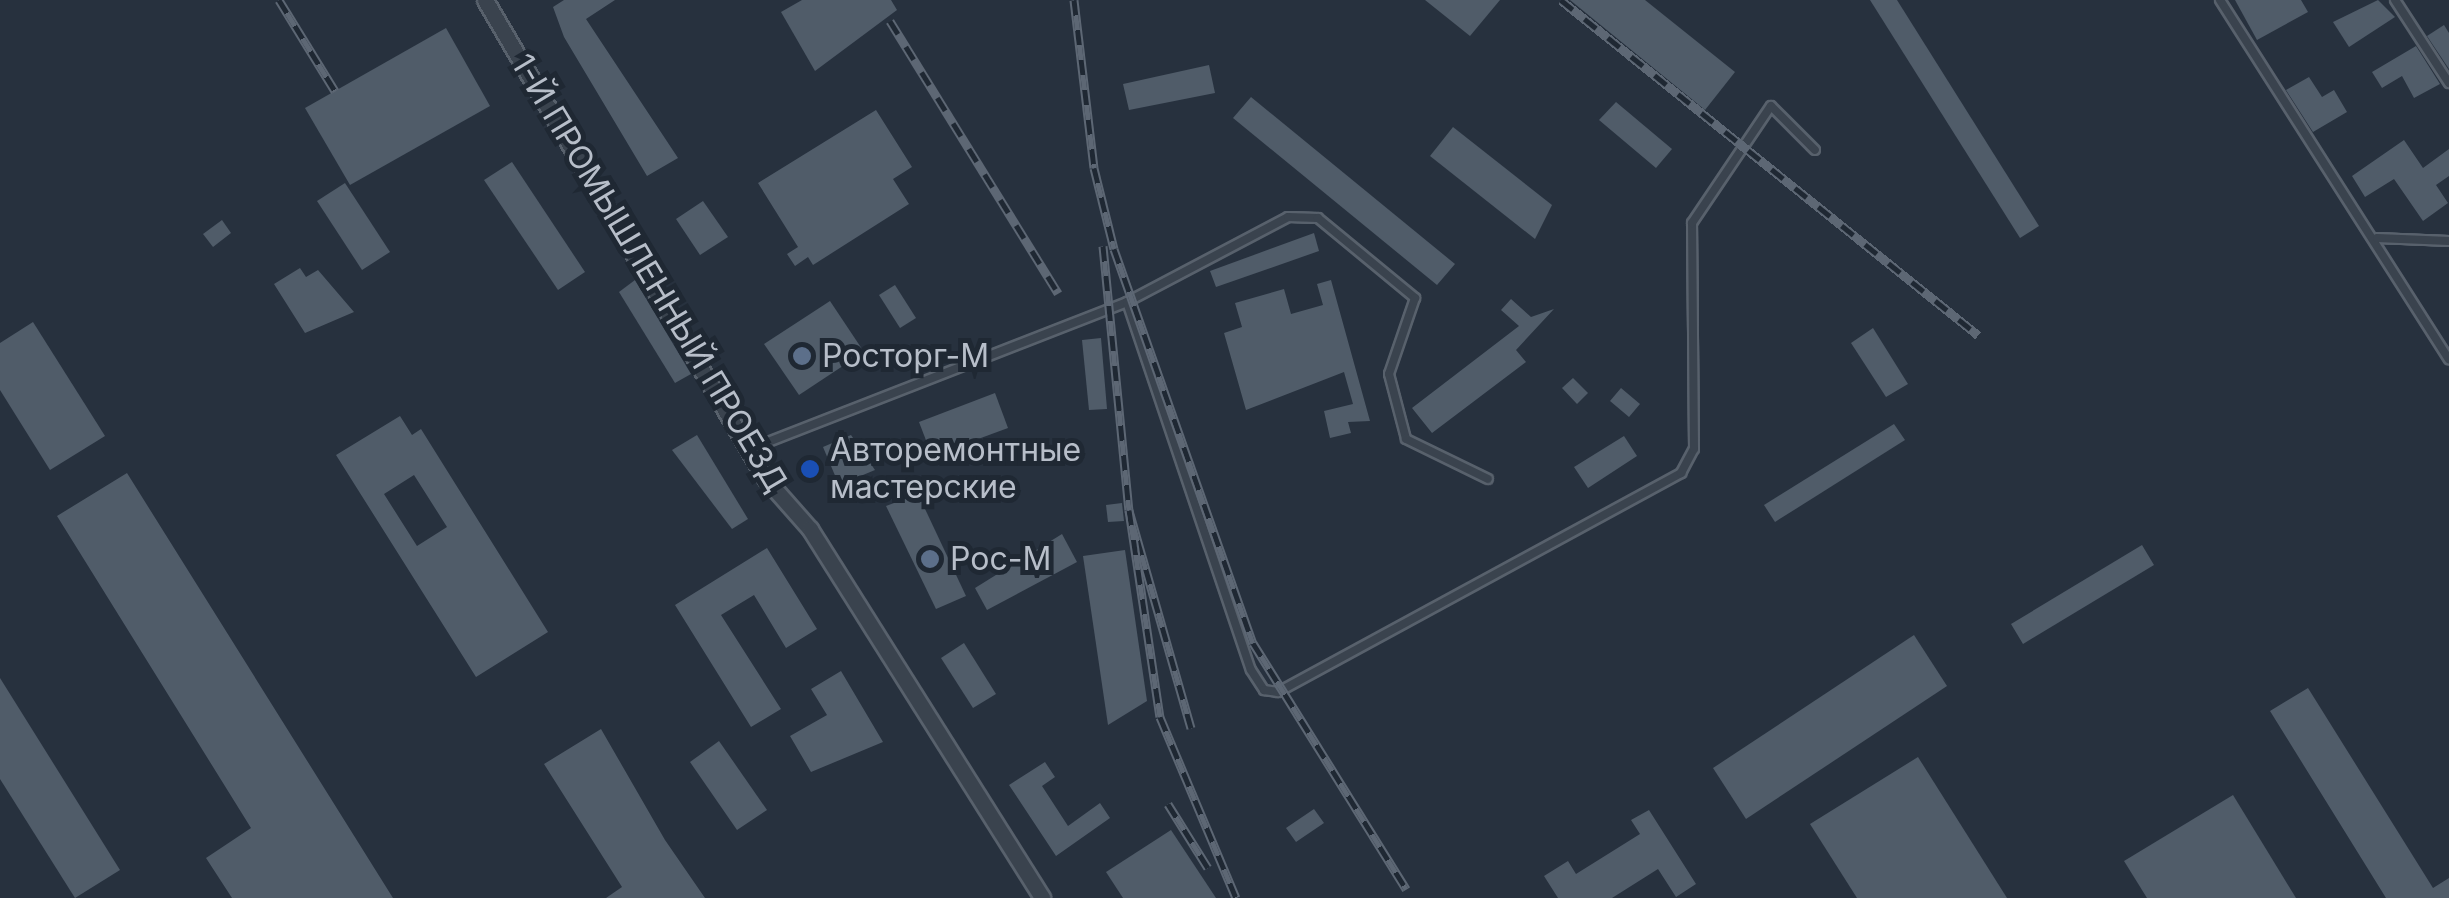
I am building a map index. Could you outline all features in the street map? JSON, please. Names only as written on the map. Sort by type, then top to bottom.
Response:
[{"type":"street","name":"1-Й ПРОМЫШЛЕННЫЙ ПРОЕЗД","points":[[485,0],[750,449],[810,529],[1042,898]]},
{"type":"lane","points":[[2220,0],[2378,238],[2449,359]]},
{"type":"lane","points":[[2396,0],[2449,83]]},
{"type":"lane","points":[[1126,302],[1252,670],[1264,690],[1278,692],[1680,473],[1694,448],[1692,222],[1771,106],[1815,150]]},
{"type":"lane","points":[[750,449],[1126,302],[1288,216],[1318,218],[1415,298],[1390,374],[1406,440],[1488,479]]},
{"type":"lane","points":[[2378,238],[2449,241]]},
{"type":"building","points":[[564,0],[615,0],[586,19],[678,158],[647,176],[564,37],[553,7]]},
{"type":"building","points":[[802,0],[891,0],[897,10],[815,71],[781,12]]},
{"type":"building","points":[[1425,0],[1500,0],[1470,36]]},
{"type":"building","points":[[1570,0],[1645,0],[1735,72],[1705,110]]},
{"type":"building","points":[[1870,0],[1897,0],[2039,226],[2020,238]]},
{"type":"building","points":[[2235,0],[2301,0],[2308,12],[2257,40]]},
{"type":"building","points":[[2378,0],[2395,17],[2349,47],[2333,22]]},
{"type":"building","points":[[2444,25],[2449,33],[2449,69],[2427,36]]},
{"type":"building","points":[[446,28],[490,106],[350,185],[305,108]]},
{"type":"building","points":[[2416,46],[2440,84],[2414,98],[2402,76],[2382,88],[2372,72]]},
{"type":"building","points":[[1209,65],[1215,93],[1129,110],[1123,84]]},
{"type":"building","points":[[2309,77],[2322,97],[2334,90],[2347,112],[2313,132],[2286,90]]},
{"type":"building","points":[[1251,97],[1455,264],[1437,285],[1233,118]]},
{"type":"building","points":[[1616,102],[1672,149],[1656,168],[1599,120]]},
{"type":"building","points":[[876,110],[912,167],[893,179],[909,204],[813,265],[808,257],[795,266],[787,254],[798,247],[758,183]]},
{"type":"building","points":[[1453,127],[1552,205],[1535,239],[1430,156]]},
{"type":"building","points":[[2404,140],[2423,168],[2449,149],[2449,176],[2436,185],[2448,203],[2423,221],[2394,179],[2365,197],[2352,176]]},
{"type":"building","points":[[512,162],[585,272],[558,290],[484,180]]},
{"type":"building","points":[[345,183],[390,252],[362,270],[317,201]]},
{"type":"building","points":[[703,201],[728,237],[700,255],[676,219]]},
{"type":"building","points":[[222,220],[231,233],[213,247],[203,234]]},
{"type":"building","points":[[1314,233],[1319,251],[1216,287],[1210,271]]},
{"type":"building","points":[[300,268],[306,277],[318,270],[354,312],[305,333],[274,284]]},
{"type":"building","points":[[635,280],[691,374],[675,383],[619,292]]},
{"type":"building","points":[[1331,280],[1370,421],[1348,422],[1351,433],[1330,438],[1324,411],[1353,404],[1344,372],[1246,410],[1224,333],[1242,327],[1235,303],[1284,289],[1291,314],[1323,305],[1317,284]]},
{"type":"building","points":[[895,285],[916,318],[900,328],[879,295]]},
{"type":"building","points":[[1511,299],[1531,317],[1554,309],[1516,350],[1526,362],[1432,433],[1412,408],[1519,326],[1501,310]]},
{"type":"building","points":[[830,301],[864,352],[799,395],[764,344]]},
{"type":"building","points":[[33,322],[105,436],[50,470],[0,390],[0,343]]},
{"type":"building","points":[[1873,328],[1908,384],[1886,397],[1851,343]]},
{"type":"building","points":[[1101,338],[1107,409],[1089,410],[1082,340]]},
{"type":"building","points":[[1573,378],[1588,393],[1577,404],[1562,388]]},
{"type":"building","points":[[1621,388],[1640,404],[1629,417],[1610,401]]},
{"type":"building","points":[[995,393],[1008,428],[932,456],[919,422]]},
{"type":"building","points":[[400,416],[412,435],[421,429],[548,632],[476,677],[336,455]],"holes":[[[414,475],[447,527],[417,546],[384,494]]]},
{"type":"building","points":[[1894,424],[1905,440],[1775,522],[1764,505]]},
{"type":"building","points":[[697,435],[748,519],[732,529],[672,450]]},
{"type":"building","points":[[851,435],[875,470],[839,485],[823,447]]},
{"type":"building","points":[[1624,436],[1637,456],[1588,488],[1574,467]]},
{"type":"building","points":[[127,473],[393,898],[232,898],[206,858],[251,828],[57,516]]},
{"type":"building","points":[[918,494],[966,596],[936,609],[886,506]]},
{"type":"building","points":[[1122,503],[1124,521],[1108,522],[1106,505]]},
{"type":"building","points":[[1062,534],[1077,562],[987,610],[975,588]]},
{"type":"building","points":[[2142,545],[2154,565],[2023,644],[2011,624]]},
{"type":"building","points":[[767,548],[817,629],[786,648],[754,595],[721,615],[781,709],[751,727],[675,605]]},
{"type":"building","points":[[1125,550],[1147,701],[1108,725],[1083,556]]},
{"type":"building","points":[[1914,635],[1947,686],[1746,819],[1713,768]]},
{"type":"building","points":[[964,643],[996,694],[973,708],[941,658]]},
{"type":"building","points":[[841,671],[883,742],[811,772],[790,736],[827,715],[811,689]]},
{"type":"building","points":[[0,678],[120,870],[75,898],[0,779]]},
{"type":"building","points":[[2308,688],[2433,888],[2449,878],[2449,898],[2386,898],[2270,711]]},
{"type":"building","points":[[601,729],[665,840],[705,898],[606,898],[622,887],[544,764]]},
{"type":"building","points":[[719,741],[767,810],[737,830],[690,762]]},
{"type":"building","points":[[1918,757],[2007,898],[1857,898],[1810,824]]},
{"type":"building","points":[[1045,762],[1055,777],[1042,786],[1068,826],[1100,803],[1110,818],[1056,856],[1009,785]]},
{"type":"building","points":[[2233,795],[2296,898],[2147,898],[2124,861]]},
{"type":"building","points":[[1314,809],[1324,823],[1296,842],[1286,828]]},
{"type":"building","points":[[1649,810],[1696,884],[1676,897],[1658,869],[1612,898],[1558,898],[1544,876],[1568,861],[1576,874],[1640,834],[1631,820]]},
{"type":"building","points":[[1171,830],[1216,898],[1123,898],[1106,872]]},
{"type":"railway","points":[[279,0],[335,91]]},
{"type":"railway","points":[[1074,0],[1094,168],[1114,249],[1253,643],[1406,889]]},
{"type":"railway","points":[[1561,0],[1978,335]]},
{"type":"railway","points":[[890,21],[1058,293]]},
{"type":"railway","points":[[1103,246],[1129,510]]},
{"type":"railway","points":[[1191,728],[1129,510],[1160,717],[1236,898]]},
{"type":"railway","points":[[1168,804],[1208,868]]},
{"type":"place","name":"Росторг-М","points":[[802,356]]},
{"type":"place","name":"Авторемонтные мастерские","points":[[810,469]]},
{"type":"place","name":"Рос-М","points":[[930,559]]}]
